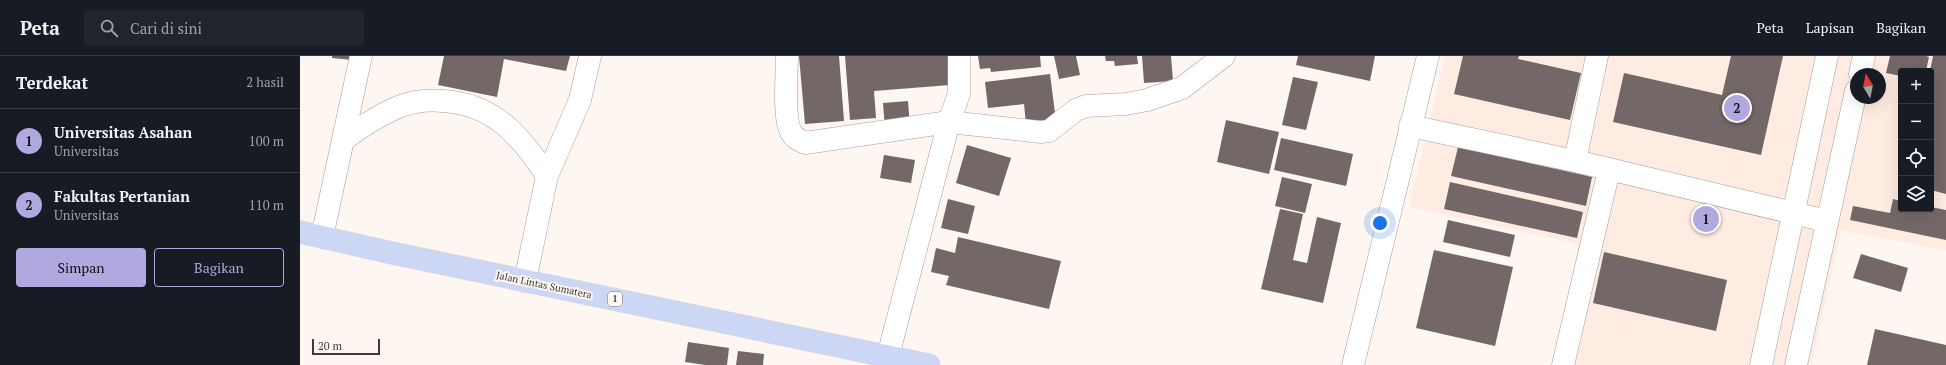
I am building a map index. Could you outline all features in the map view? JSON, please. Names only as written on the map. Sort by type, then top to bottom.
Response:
[{"type":"highway","name":"Jalan Lintas Sumatera","points":[[300,232],[392,253],[929,365]]},
{"type":"street","points":[[322,236],[361,56]]},
{"type":"street","points":[[525,281],[547,176],[580,100],[590,56]]},
{"type":"street","points":[[787,56],[786,114],[790,130],[795,138],[806,143],[949,122],[1041,132],[1049,131],[1076,110],[1086,106],[1126,104],[1182,88],[1224,56]]},
{"type":"street","points":[[888,356],[949,122],[959,94],[959,56]]},
{"type":"street","points":[[1353,365],[1428,56]]},
{"type":"street","points":[[1575,161],[1597,56]]},
{"type":"street","points":[[1827,56],[1762,360],[1796,364],[1853,104]]},
{"type":"street","points":[[1861,68],[1864,56]]},
{"type":"street","points":[[343,140],[376,118],[402,105],[430,100],[460,102],[491,114],[518,136],[547,176]]},
{"type":"street","points":[[1410,126],[1575,161],[1827,221]]},
{"type":"street","points":[[1563,365],[1609,170]]},
{"type":"shaded area","points":[[1445,56],[1946,56],[1946,250],[1841,230],[1811,365],[1552,365],[1579,244],[1409,207]]},
{"type":"building","points":[[332,56],[352,56],[352,60],[332,58]]},
{"type":"building","points":[[444,56],[570,56],[566,71],[504,59],[497,97],[438,85]]},
{"type":"building","points":[[799,56],[839,56],[844,121],[805,124]]},
{"type":"building","points":[[845,56],[948,56],[950,85],[874,91],[876,118],[850,120]]},
{"type":"building","points":[[978,56],[1040,56],[1041,67],[991,72],[990,68],[980,69]]},
{"type":"building","points":[[1054,56],[1076,56],[1080,75],[1059,79]]},
{"type":"building","points":[[1105,56],[1137,56],[1138,64],[1115,66],[1114,61],[1106,61]]},
{"type":"building","points":[[1142,56],[1171,56],[1173,81],[1144,83]]},
{"type":"building","points":[[1298,56],[1375,56],[1370,81],[1296,65]]},
{"type":"building","points":[[1463,56],[1519,56],[1518,59],[1581,73],[1570,120],[1454,94]]},
{"type":"building","points":[[1731,56],[1783,56],[1761,155],[1613,122],[1624,73],[1722,95]]},
{"type":"building","points":[[1890,56],[1929,57],[1927,68],[1898,68],[1898,75],[1886,73]]},
{"type":"building","points":[[1933,56],[1946,56],[1946,194],[1934,191],[1934,68],[1931,68]]},
{"type":"building","points":[[1050,74],[1056,121],[1026,124],[1024,104],[988,108],[985,82]]},
{"type":"building","points":[[1293,77],[1318,82],[1306,130],[1282,125]]},
{"type":"building","points":[[908,101],[910,127],[885,129],[883,103]]},
{"type":"building","points":[[1226,120],[1279,132],[1269,174],[1217,162]]},
{"type":"building","points":[[1281,138],[1353,154],[1346,186],[1274,170]]},
{"type":"building","points":[[967,145],[1011,158],[999,196],[956,183]]},
{"type":"building","points":[[1458,147],[1592,177],[1586,206],[1451,176]]},
{"type":"building","points":[[884,155],[915,160],[911,183],[880,178]]},
{"type":"building","points":[[1282,177],[1312,184],[1305,213],[1275,206]]},
{"type":"building","points":[[1450,182],[1583,212],[1577,238],[1444,209]]},
{"type":"building","points":[[948,199],[975,206],[968,234],[941,228]]},
{"type":"building","points":[[1893,199],[1898,200],[1898,212],[1934,212],[1934,208],[1946,210],[1946,240],[1850,220],[1853,206],[1890,213]]},
{"type":"building","points":[[1280,209],[1303,214],[1293,260],[1307,263],[1317,217],[1341,223],[1323,303],[1261,289]]},
{"type":"building","points":[[1448,220],[1515,235],[1510,257],[1443,242]]},
{"type":"building","points":[[958,237],[1061,261],[1049,309],[946,285],[949,276],[931,272],[936,248],[955,253]]},
{"type":"building","points":[[1434,250],[1513,267],[1495,346],[1416,328]]},
{"type":"building","points":[[1604,252],[1727,280],[1716,331],[1593,303]]},
{"type":"building","points":[[1861,254],[1908,268],[1901,292],[1853,278]]},
{"type":"building","points":[[1875,329],[1946,345],[1946,365],[1867,365]]},
{"type":"building","points":[[688,342],[729,348],[727,365],[705,365],[685,362]]},
{"type":"building","points":[[738,351],[764,354],[763,365],[736,365]]},
{"type":"place","name":"Fakultas Pertanian","points":[[1737,108]]},
{"type":"place","name":"Universitas Asahan","points":[[1706,219]]}]
